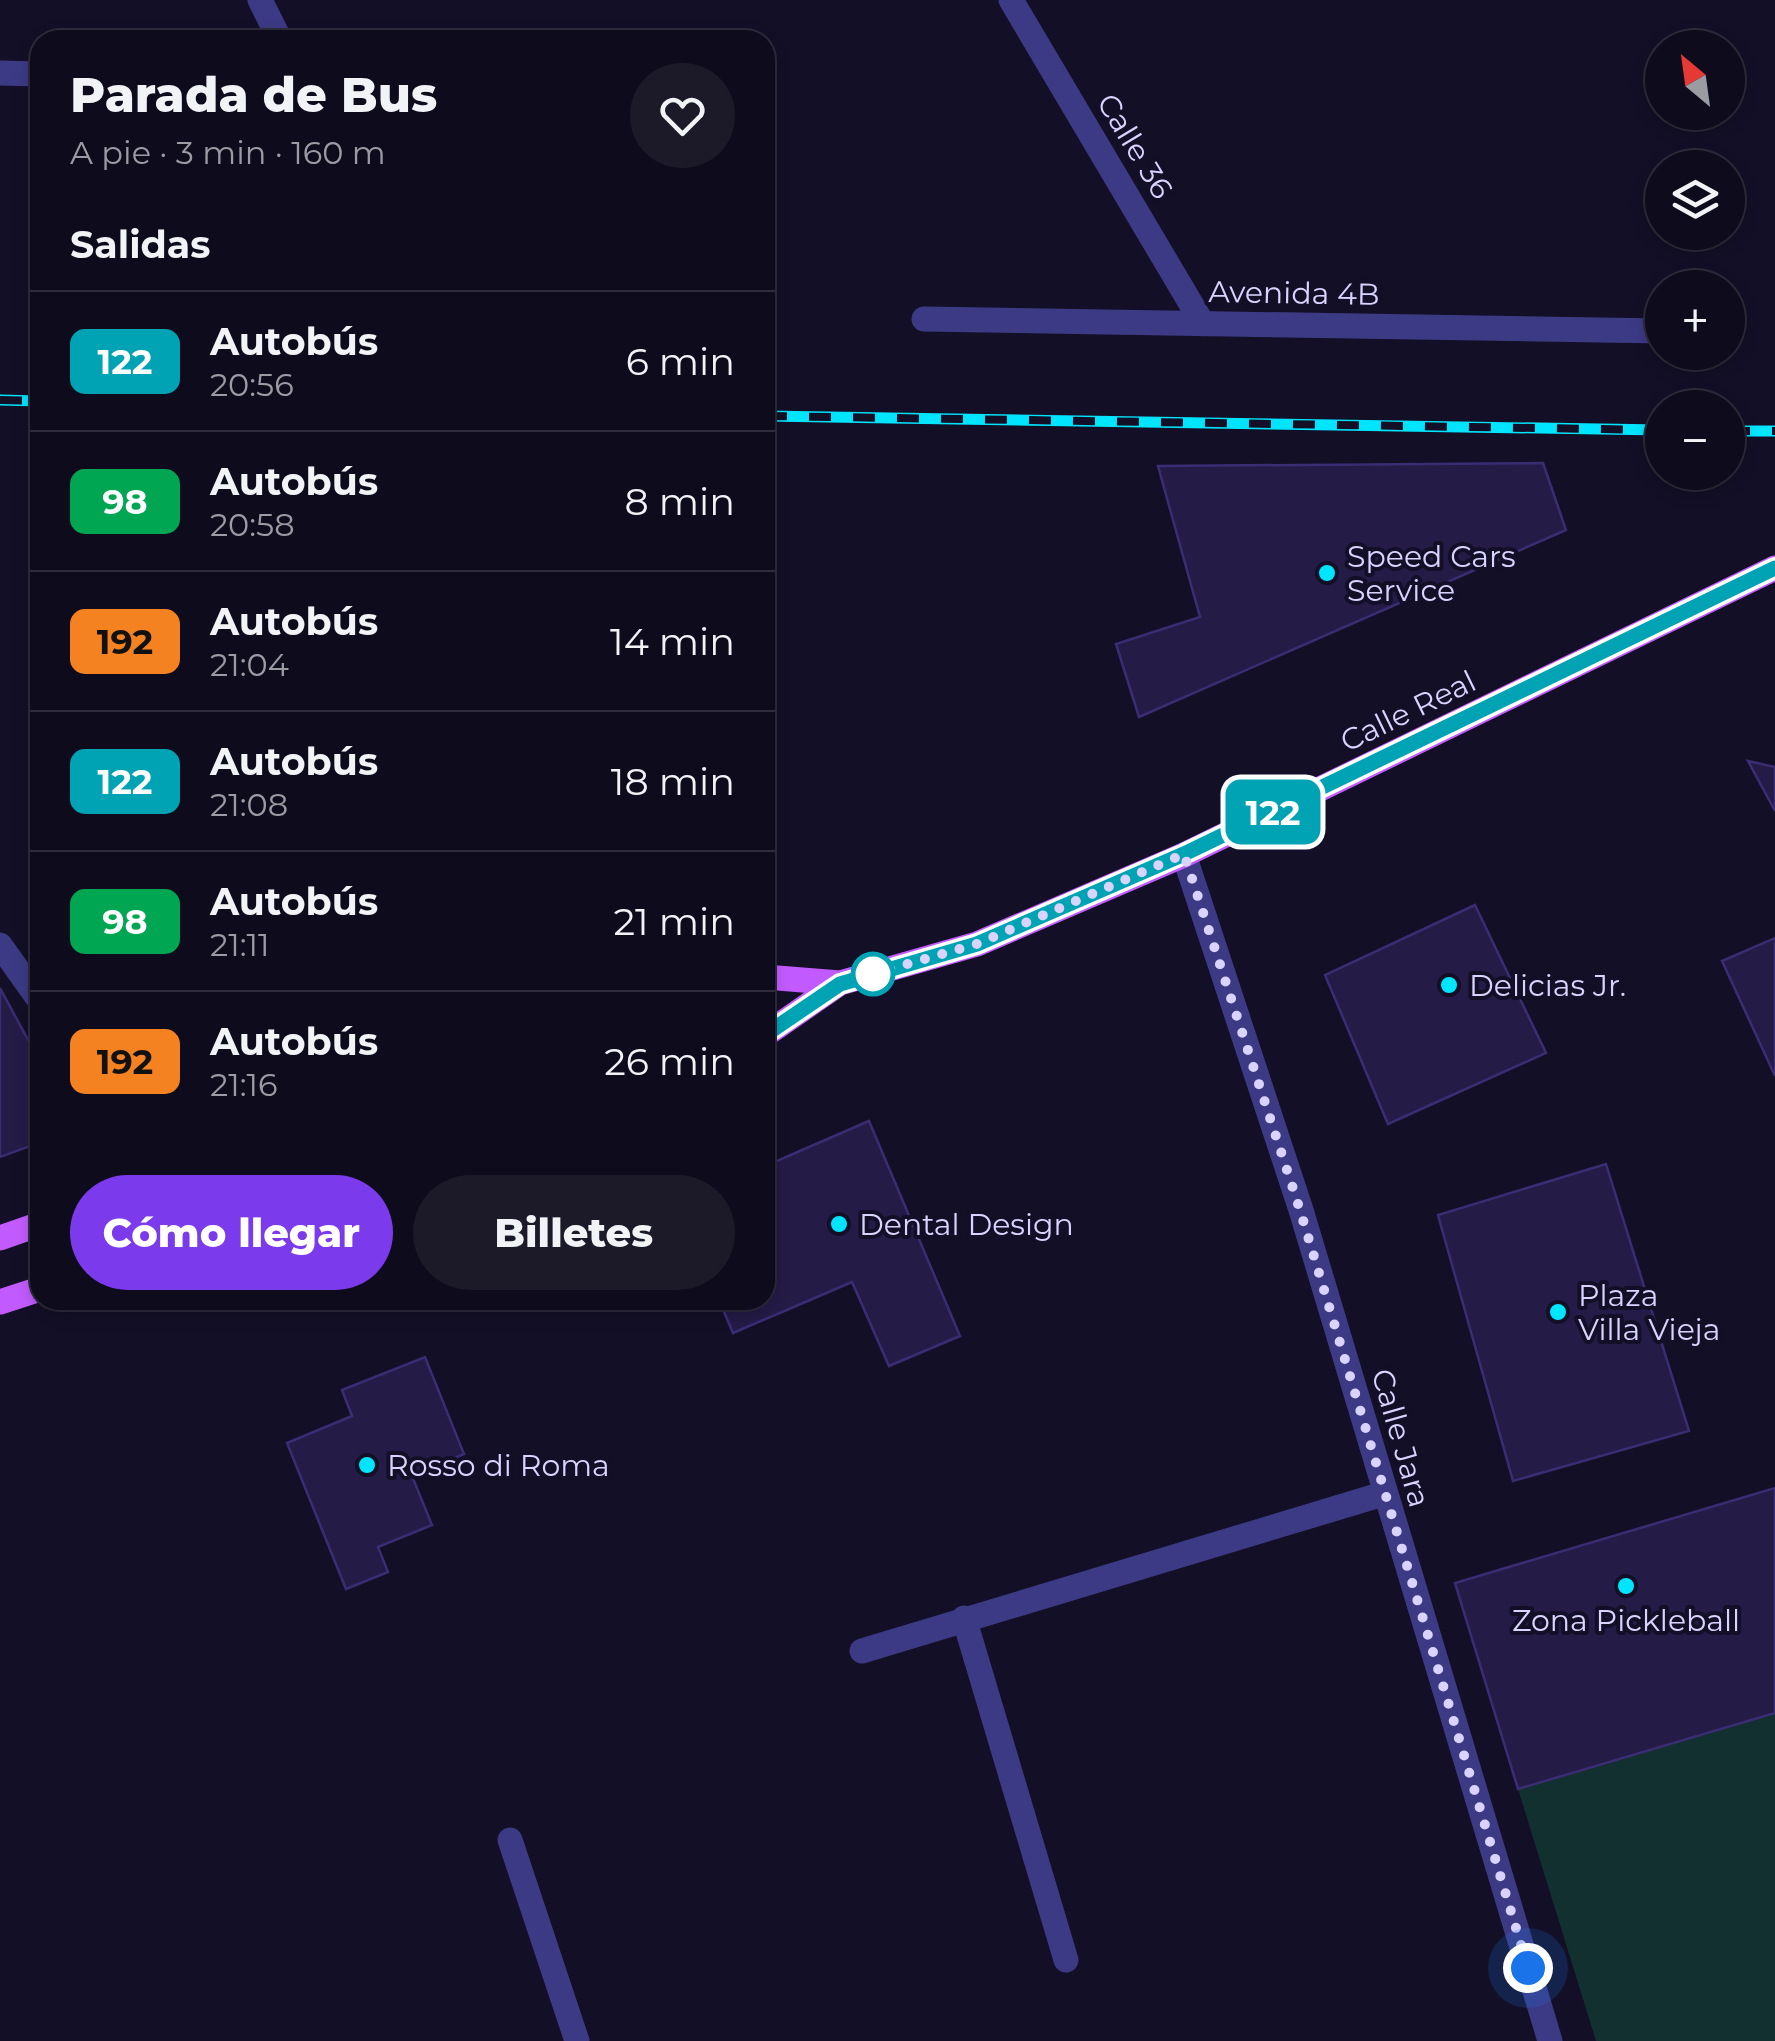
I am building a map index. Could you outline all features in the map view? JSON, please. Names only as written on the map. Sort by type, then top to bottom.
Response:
[{"type":"main road","name":"Calle Real","points":[[775,1028],[840,984],[977,944],[1184,854],[1775,568]]},
{"type":"main road","name":"Calle Real","points":[[775,977],[840,984]]},
{"type":"main road","points":[[0,1238],[30,1228]]},
{"type":"main road","points":[[0,1302],[30,1292]]},
{"type":"street","points":[[260,0],[275,30]]},
{"type":"street","name":"Calle 36","points":[[1011,0],[1203,324]]},
{"type":"street","points":[[0,74],[30,74]]},
{"type":"street","name":"Avenida 4B","points":[[924,319],[1645,332]]},
{"type":"street","name":"Calle Jara","points":[[1184,854],[1300,1210],[1550,2041]]},
{"type":"street","points":[[0,945],[30,987]]},
{"type":"street","points":[[862,1651],[1383,1494]]},
{"type":"street","points":[[964,1618],[1066,1960]]},
{"type":"street","points":[[510,1840],[577,2041]]},
{"type":"green space","points":[[1775,1713],[1775,2041],[1596,2041],[1518,1789]]},
{"type":"building","name":"Speed Cars Service","points":[[1543,463],[1566,530],[1139,717],[1116,644],[1200,617],[1158,466]]},
{"type":"building","points":[[1748,761],[1775,767],[1775,811]]},
{"type":"building","points":[[1475,905],[1546,1053],[1388,1124],[1325,975]]},
{"type":"building","points":[[1775,938],[1775,1076],[1722,961]]},
{"type":"building","points":[[1775,938],[1775,1076],[1722,961]]},
{"type":"building","points":[[0,988],[30,1044],[30,1146],[0,1157]]},
{"type":"building","name":"Dental Design","points":[[869,1121],[960,1336],[889,1366],[852,1282],[733,1333],[723,1310],[775,1310],[775,1162]]},
{"type":"building","name":"Plaza Villa Vieja","points":[[1606,1164],[1689,1431],[1513,1481],[1438,1215]]},
{"type":"building","name":"Rosso di Roma","points":[[425,1357],[464,1454],[412,1476],[432,1525],[378,1547],[388,1572],[346,1589],[287,1443],[352,1416],[342,1390]]},
{"type":"building","points":[[1775,1488],[1775,1713],[1518,1789],[1455,1583]]},
{"type":"railway","points":[[0,400],[30,401]]},
{"type":"railway","points":[[775,416],[1645,430]]},
{"type":"railway","points":[[1745,431],[1775,431]]},
{"type":"bus line","name":"122","points":[[775,1028],[840,984],[977,944],[1184,854],[1775,568]]},
{"type":"place","name":"Speed Cars Service","points":[[1327,573]]},
{"type":"place","name":"Delicias Jr.","points":[[1449,985]]},
{"type":"place","name":"Dental Design","points":[[839,1224]]},
{"type":"place","name":"Plaza Villa Vieja","points":[[1558,1312]]},
{"type":"place","name":"Rosso di Roma","points":[[367,1465]]},
{"type":"place","name":"Zona Pickleball","points":[[1626,1586]]},
{"type":"route","points":[[873,974],[977,944],[1184,854],[1300,1210],[1528,1968]]}]
